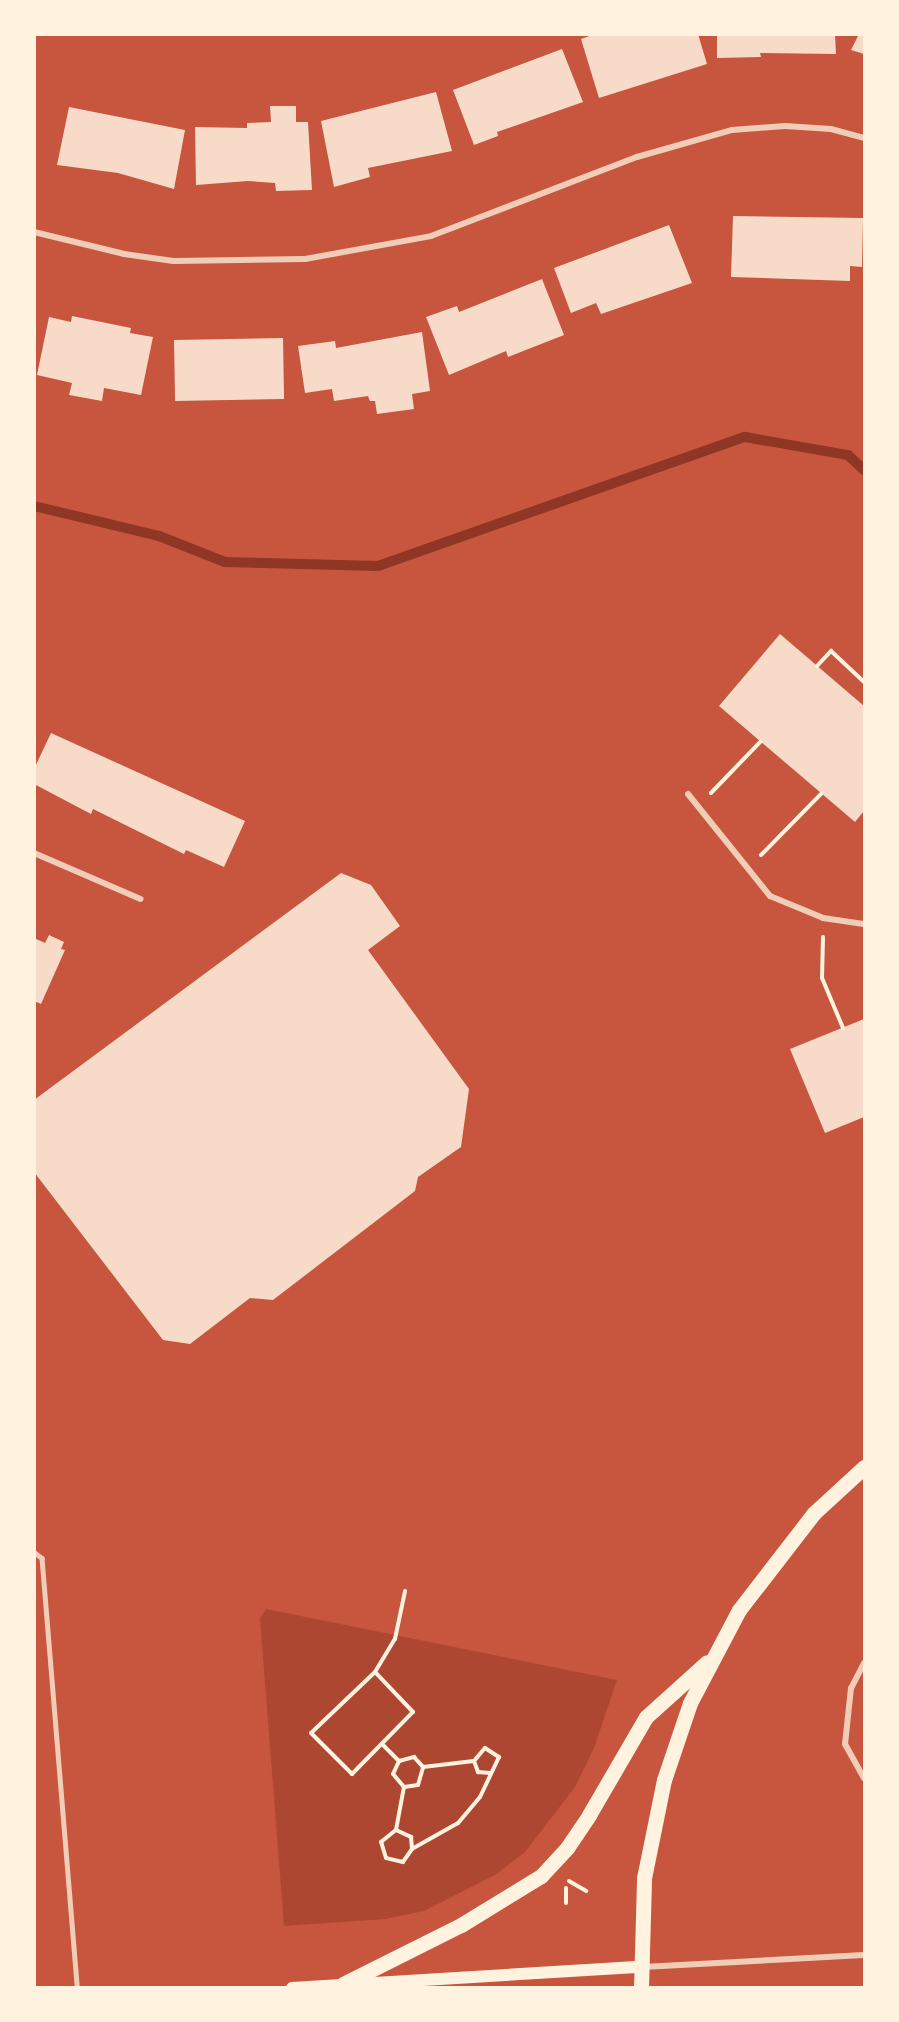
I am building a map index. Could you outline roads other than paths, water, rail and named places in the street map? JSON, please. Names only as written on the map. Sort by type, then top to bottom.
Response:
[{"type":"main road","points":[[641,1988],[644,1878],[664,1780],[690,1703],[740,1610],[814,1513],[864,1467]]},
{"type":"main road","points":[[343,1984],[461,1925],[541,1875],[589,1815],[646,1717],[716,1654]]},
{"type":"main road","points":[[292,1988],[640,1967]]},
{"type":"street","points":[[34,232],[124,254],[174,261],[305,259],[431,236],[637,157],[732,130],[820,128],[864,138]]},
{"type":"street","points":[[688,794],[770,896],[823,918],[864,924]]},
{"type":"street","points":[[34,853],[141,899]]},
{"type":"street","points":[[864,1663],[851,1688],[845,1744],[864,1778]]},
{"type":"street","points":[[640,1967],[864,1955]]},
{"type":"lane","points":[[34,1552],[42,1558],[77,1988]]},
{"type":"waterway","points":[[34,506],[159,536],[225,562],[378,566],[745,437],[848,455],[864,470]]}]
